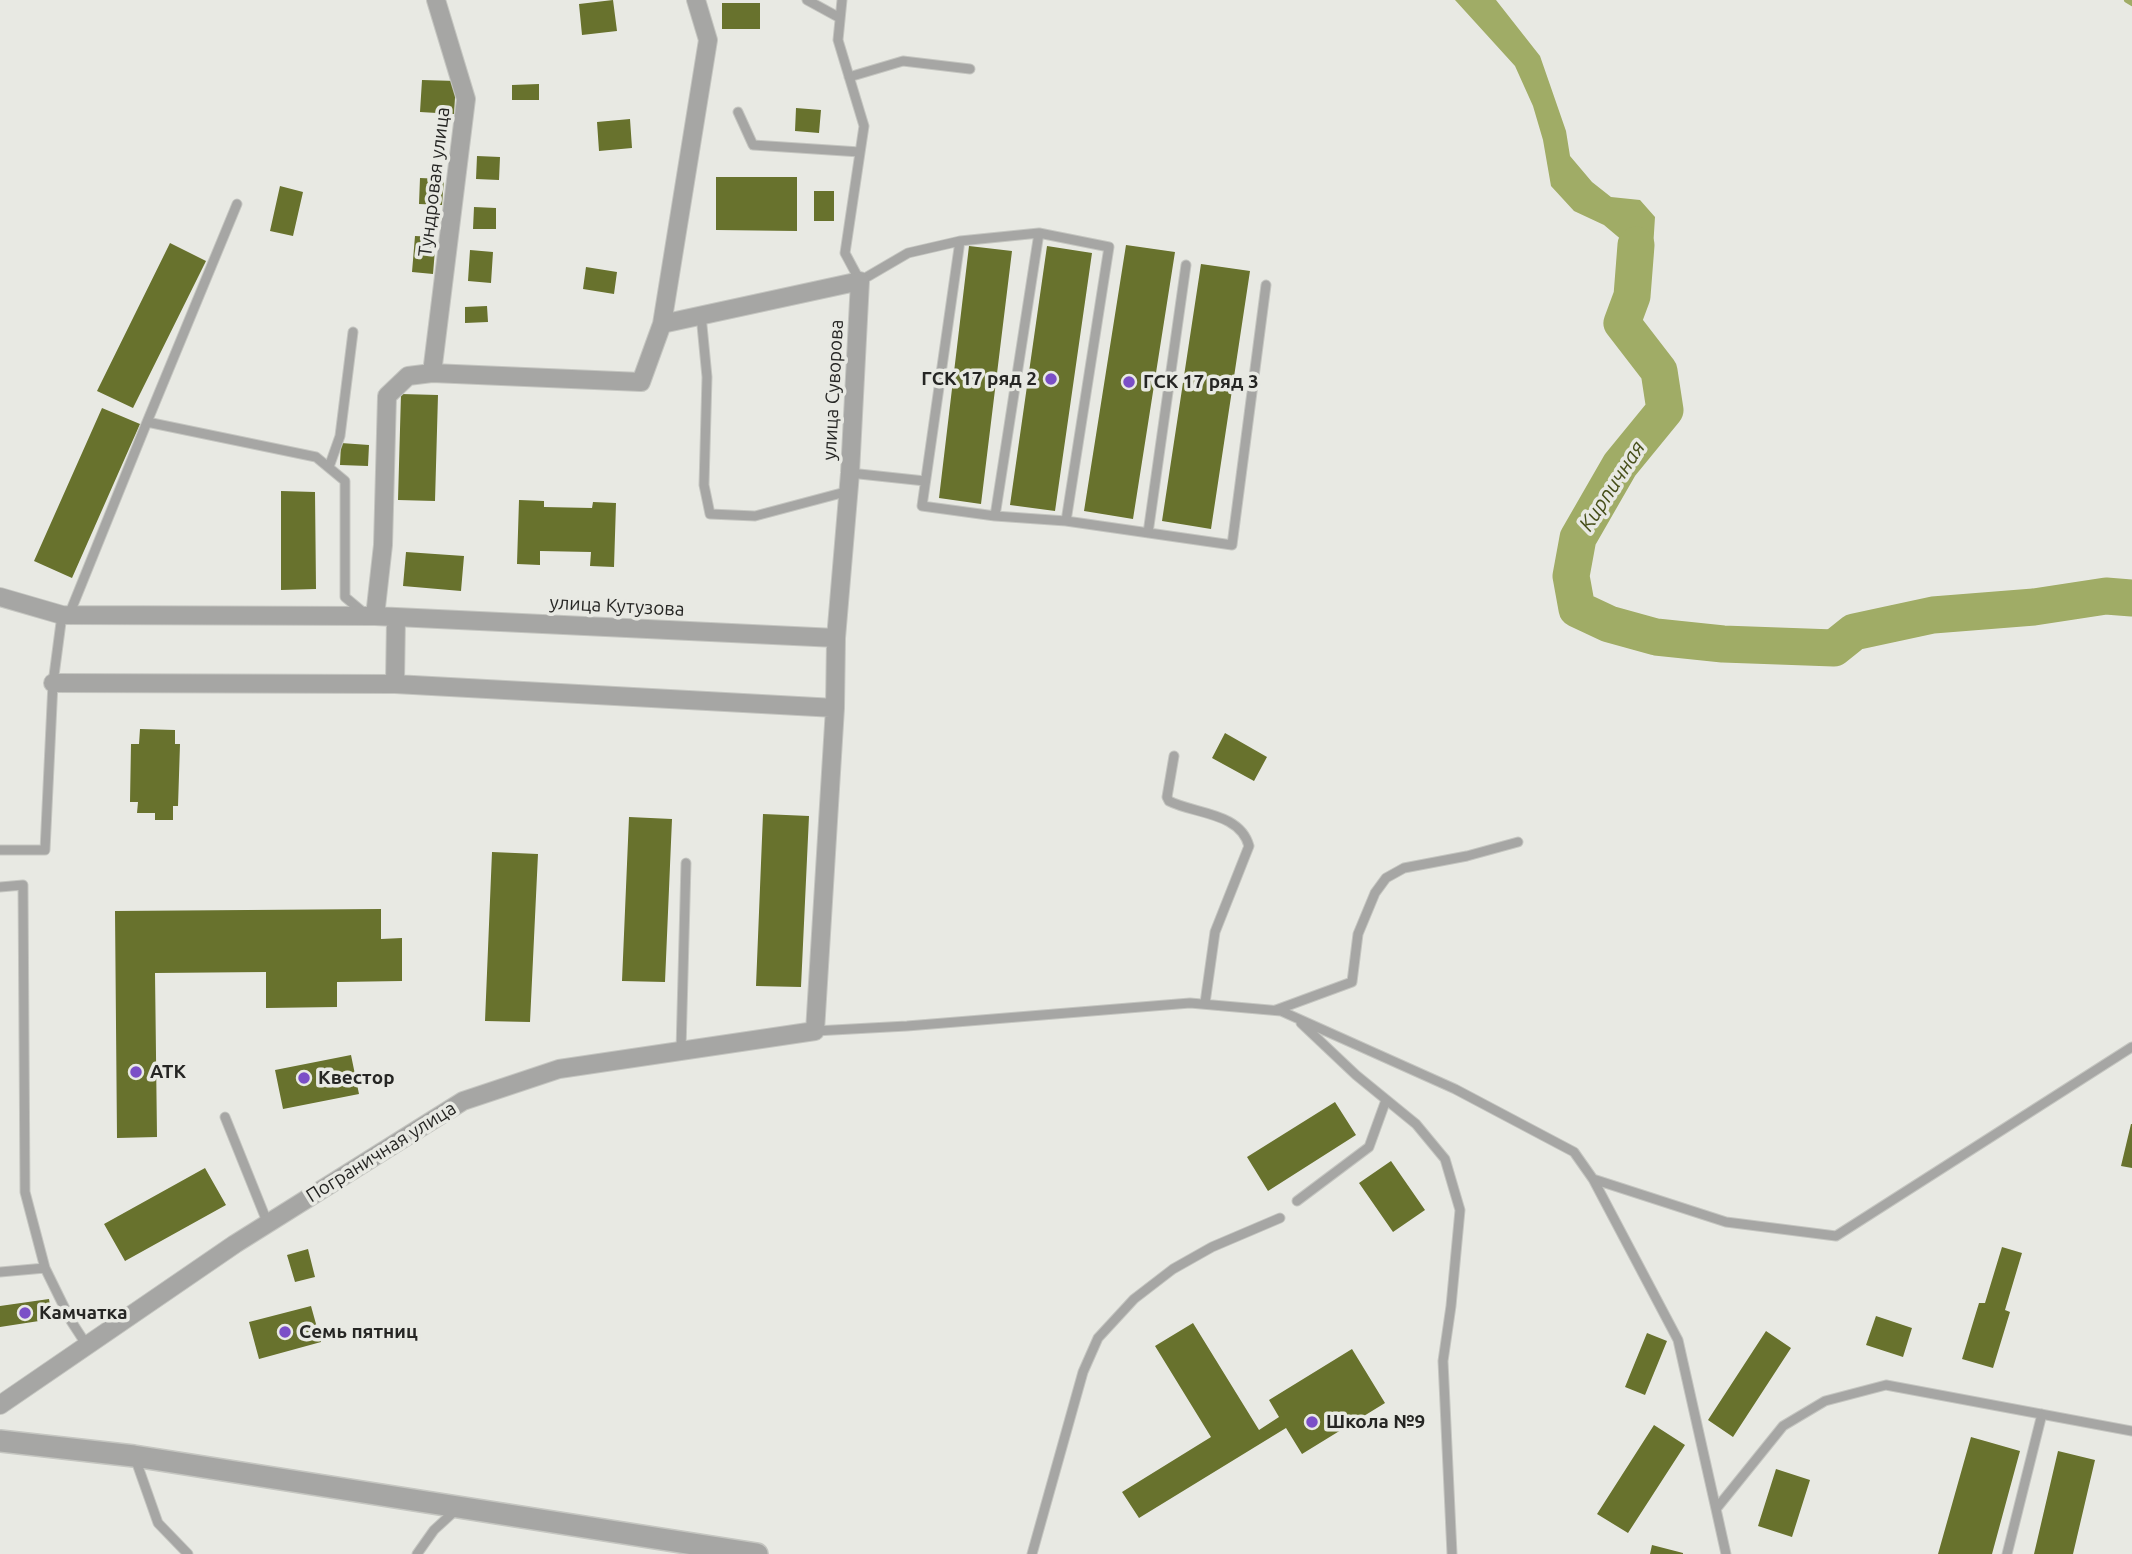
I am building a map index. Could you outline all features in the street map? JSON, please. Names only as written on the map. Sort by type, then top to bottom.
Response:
[{"type":"street","name":"Тундровая улица","points":[[432,373],[466,99],[436,0]]},
{"type":"street","points":[[372,616],[383,545],[387,396],[408,376],[432,373],[641,382],[662,324],[708,40],[696,0]]},
{"type":"street","points":[[662,324],[860,281]]},
{"type":"street","name":"улица Суворова","points":[[815,1031],[835,708],[836,638],[850,482],[860,281]]},
{"type":"street","name":"улица Кутузова","points":[[0,597],[66,615],[372,616],[836,638]]},
{"type":"street","points":[[395,684],[396,617]]},
{"type":"street","points":[[53,682],[395,684],[835,708]]},
{"type":"street","name":"Пограничная улица","points":[[0,1405],[86,1344],[268,1224],[463,1101],[559,1069],[815,1031]]},
{"type":"street","points":[[0,1441],[134,1456],[688,1549],[757,1554]]},
{"type":"lane","points":[[807,0],[840,18]]},
{"type":"lane","points":[[842,0],[838,40],[863,126],[845,253],[860,281],[908,253],[960,242],[1039,233],[1109,247],[1066,521]]},
{"type":"lane","points":[[849,77],[903,61],[970,69]]},
{"type":"lane","points":[[738,112],[753,145],[860,152]]},
{"type":"lane","points":[[0,850],[45,850],[53,682],[66,615],[237,204]]},
{"type":"lane","points":[[995,516],[1039,233]]},
{"type":"lane","points":[[960,242],[922,506],[995,516],[1066,521],[1232,545],[1266,285]]},
{"type":"lane","points":[[1148,533],[1186,265]]},
{"type":"lane","points":[[701,315],[707,377],[704,485],[710,514],[755,516],[850,482],[925,481]]},
{"type":"lane","points":[[329,467],[340,436],[353,332]]},
{"type":"lane","points":[[147,422],[316,457],[329,467],[345,481],[345,597],[372,616]]},
{"type":"lane","points":[[1174,757],[1167,797],[1169,801],[1209,813],[1233,824],[1244,834],[1249,846],[1215,932],[1205,1003]]},
{"type":"lane","points":[[1274,1010],[1352,982],[1358,934],[1375,893],[1386,878],[1404,869],[1518,842]]},
{"type":"lane","points":[[681,1050],[687,863]]},
{"type":"lane","points":[[0,887],[23,885],[25,1192],[45,1268],[71,1321],[86,1344]]},
{"type":"lane","points":[[815,1031],[1205,1003],[1274,1010],[1455,1089],[1574,1152],[1593,1179],[1678,1340],[1726,1554]]},
{"type":"lane","points":[[1296,1018],[1416,1124],[1445,1159],[1460,1210],[1443,1361],[1452,1554]]},
{"type":"lane","points":[[1593,1179],[1726,1222],[1836,1236],[2132,1047]]},
{"type":"lane","points":[[1297,1200],[1369,1147],[1386,1100]]},
{"type":"lane","points":[[225,1117],[268,1224]]},
{"type":"lane","points":[[1032,1554],[1083,1371],[1098,1338],[1134,1299],[1173,1269],[1212,1247],[1280,1218]]},
{"type":"lane","points":[[0,1272],[45,1268]]},
{"type":"lane","points":[[1716,1509],[1783,1426],[1825,1401],[1886,1385],[2132,1431]]},
{"type":"lane","points":[[2007,1554],[2042,1414]]},
{"type":"lane","points":[[134,1456],[158,1523],[188,1554]]},
{"type":"lane","points":[[417,1554],[434,1530],[457,1509]]},
{"type":"shaded area","points":[[1455,0],[1496,0],[1540,56],[1566,131],[1570,156],[1592,182],[1611,197],[1640,200],[1655,217],[1652,264],[1632,296],[1626,274],[1623,241],[1604,225],[1574,211],[1551,186],[1543,140],[1533,106],[1515,66]]},
{"type":"building","points":[[613,0],[617,31],[582,35],[579,4]]},
{"type":"building","points":[[722,3],[760,3],[760,29],[722,29]]},
{"type":"building","points":[[422,80],[456,81],[454,114],[420,112]]},
{"type":"building","points":[[539,84],[539,100],[512,100],[512,85]]},
{"type":"building","points":[[796,108],[821,110],[819,133],[795,131]]},
{"type":"building","points":[[630,119],[632,148],[599,151],[597,122]]},
{"type":"building","points":[[477,156],[500,157],[499,180],[476,179]]},
{"type":"building","points":[[716,177],[797,177],[797,231],[716,230]]},
{"type":"building","points":[[420,178],[444,179],[442,205],[419,204]]},
{"type":"building","points":[[280,186],[303,192],[293,236],[270,231]]},
{"type":"building","points":[[814,191],[834,191],[834,221],[814,221]]},
{"type":"building","points":[[474,207],[496,208],[496,229],[473,229]]},
{"type":"building","points":[[415,236],[436,237],[433,274],[412,272]]},
{"type":"building","points":[[170,243],[206,261],[133,408],[97,391]]},
{"type":"building","name":"ГСК 17 ряд 3","points":[[1126,245],[1175,252],[1133,519],[1084,511]]},
{"type":"building","points":[[969,246],[1012,251],[981,504],[939,498]]},
{"type":"building","name":"ГСК 17 ряд 2","points":[[1047,246],[1092,253],[1055,511],[1010,505]]},
{"type":"building","points":[[470,250],[493,252],[491,283],[468,281]]},
{"type":"building","points":[[1201,264],[1250,271],[1211,529],[1162,521]]},
{"type":"building","points":[[586,267],[617,272],[614,294],[583,289]]},
{"type":"building","points":[[487,306],[488,322],[465,323],[465,307]]},
{"type":"building","points":[[401,394],[438,395],[435,501],[398,500]]},
{"type":"building","points":[[102,408],[140,424],[72,578],[34,561]]},
{"type":"building","points":[[341,443],[369,445],[368,466],[340,465]]},
{"type":"building","points":[[281,491],[315,492],[316,589],[281,590]]},
{"type":"building","points":[[519,500],[544,501],[544,507],[592,508],[593,502],[616,503],[614,567],[590,566],[591,552],[540,551],[540,565],[517,564]]},
{"type":"building","points":[[406,552],[464,556],[461,591],[403,586]]},
{"type":"building","points":[[140,729],[175,730],[175,744],[180,744],[178,806],[173,806],[173,820],[155,820],[155,813],[137,813],[138,802],[130,802],[131,744],[139,744]]},
{"type":"building","points":[[1225,733],[1267,757],[1254,781],[1212,758]]},
{"type":"building","points":[[763,814],[809,816],[801,987],[756,986]]},
{"type":"building","points":[[629,817],[672,819],[665,982],[622,981]]},
{"type":"building","points":[[492,852],[538,854],[530,1022],[485,1021]]},
{"type":"building","name":"АТК","points":[[381,909],[381,939],[402,938],[402,981],[337,982],[337,1007],[266,1008],[266,972],[155,973],[157,1137],[117,1138],[115,911]]},
{"type":"building","points":[[351,1055],[359,1094],[283,1109],[275,1070]]},
{"type":"building","points":[[1335,1102],[1356,1135],[1268,1191],[1247,1157]]},
{"type":"building","points":[[2132,1124],[2132,1168],[2121,1166]]},
{"type":"building","points":[[1391,1161],[1425,1210],[1393,1232],[1359,1183]]},
{"type":"building","points":[[205,1168],[226,1205],[125,1261],[104,1224]]},
{"type":"building","points":[[2002,1247],[2022,1253],[2005,1310],[2010,1312],[1993,1368],[1962,1359],[1979,1303],[1985,1303]]},
{"type":"building","points":[[308,1249],[315,1277],[295,1282],[287,1255]]},
{"type":"building","name":"Камчатка","points":[[49,1299],[52,1319],[0,1327],[0,1306]]},
{"type":"building","name":"Семь пятниц","points":[[311,1306],[321,1342],[259,1359],[249,1322]]},
{"type":"building","points":[[1876,1316],[1912,1328],[1903,1357],[1866,1345]]},
{"type":"building","name":"Школа №9","points":[[1193,1323],[1259,1430],[1279,1417],[1269,1400],[1352,1349],[1385,1403],[1302,1454],[1286,1428],[1139,1518],[1122,1492],[1211,1437],[1155,1346]]},
{"type":"building","points":[[1766,1331],[1791,1348],[1733,1437],[1708,1420]]},
{"type":"building","points":[[1647,1333],[1667,1341],[1645,1395],[1625,1387]]},
{"type":"building","points":[[1654,1425],[1685,1445],[1628,1533],[1597,1514]]},
{"type":"building","points":[[1971,1437],[2020,1451],[1992,1554],[1938,1554]]},
{"type":"building","points":[[2058,1451],[2095,1460],[2073,1554],[2034,1554]]},
{"type":"building","points":[[1776,1469],[1810,1480],[1792,1537],[1758,1526]]},
{"type":"building","points":[[1652,1545],[1683,1553],[1683,1554],[1650,1554]]},
{"type":"waterway","points":[[2127,0],[2132,3]]},
{"type":"waterway","name":"Кирпичная","points":[[1636,245],[1632,296],[1622,323],[1659,371],[1665,410],[1620,465],[1578,538],[1571,576],[1577,609],[1609,624],[1656,637],[1723,644],[1834,648],[1854,632],[1933,615],[2034,607],[2106,596],[2132,598]]},
{"type":"place","name":"ГСК 17 ряд 2","points":[[1051,379]]},
{"type":"place","name":"ГСК 17 ряд 3","points":[[1129,382]]},
{"type":"place","name":"АТК","points":[[136,1072]]},
{"type":"place","name":"Квестор","points":[[304,1078]]},
{"type":"place","name":"Камчатка","points":[[25,1313]]},
{"type":"place","name":"Семь пятниц","points":[[285,1332]]},
{"type":"place","name":"Школа №9","points":[[1312,1422]]}]
